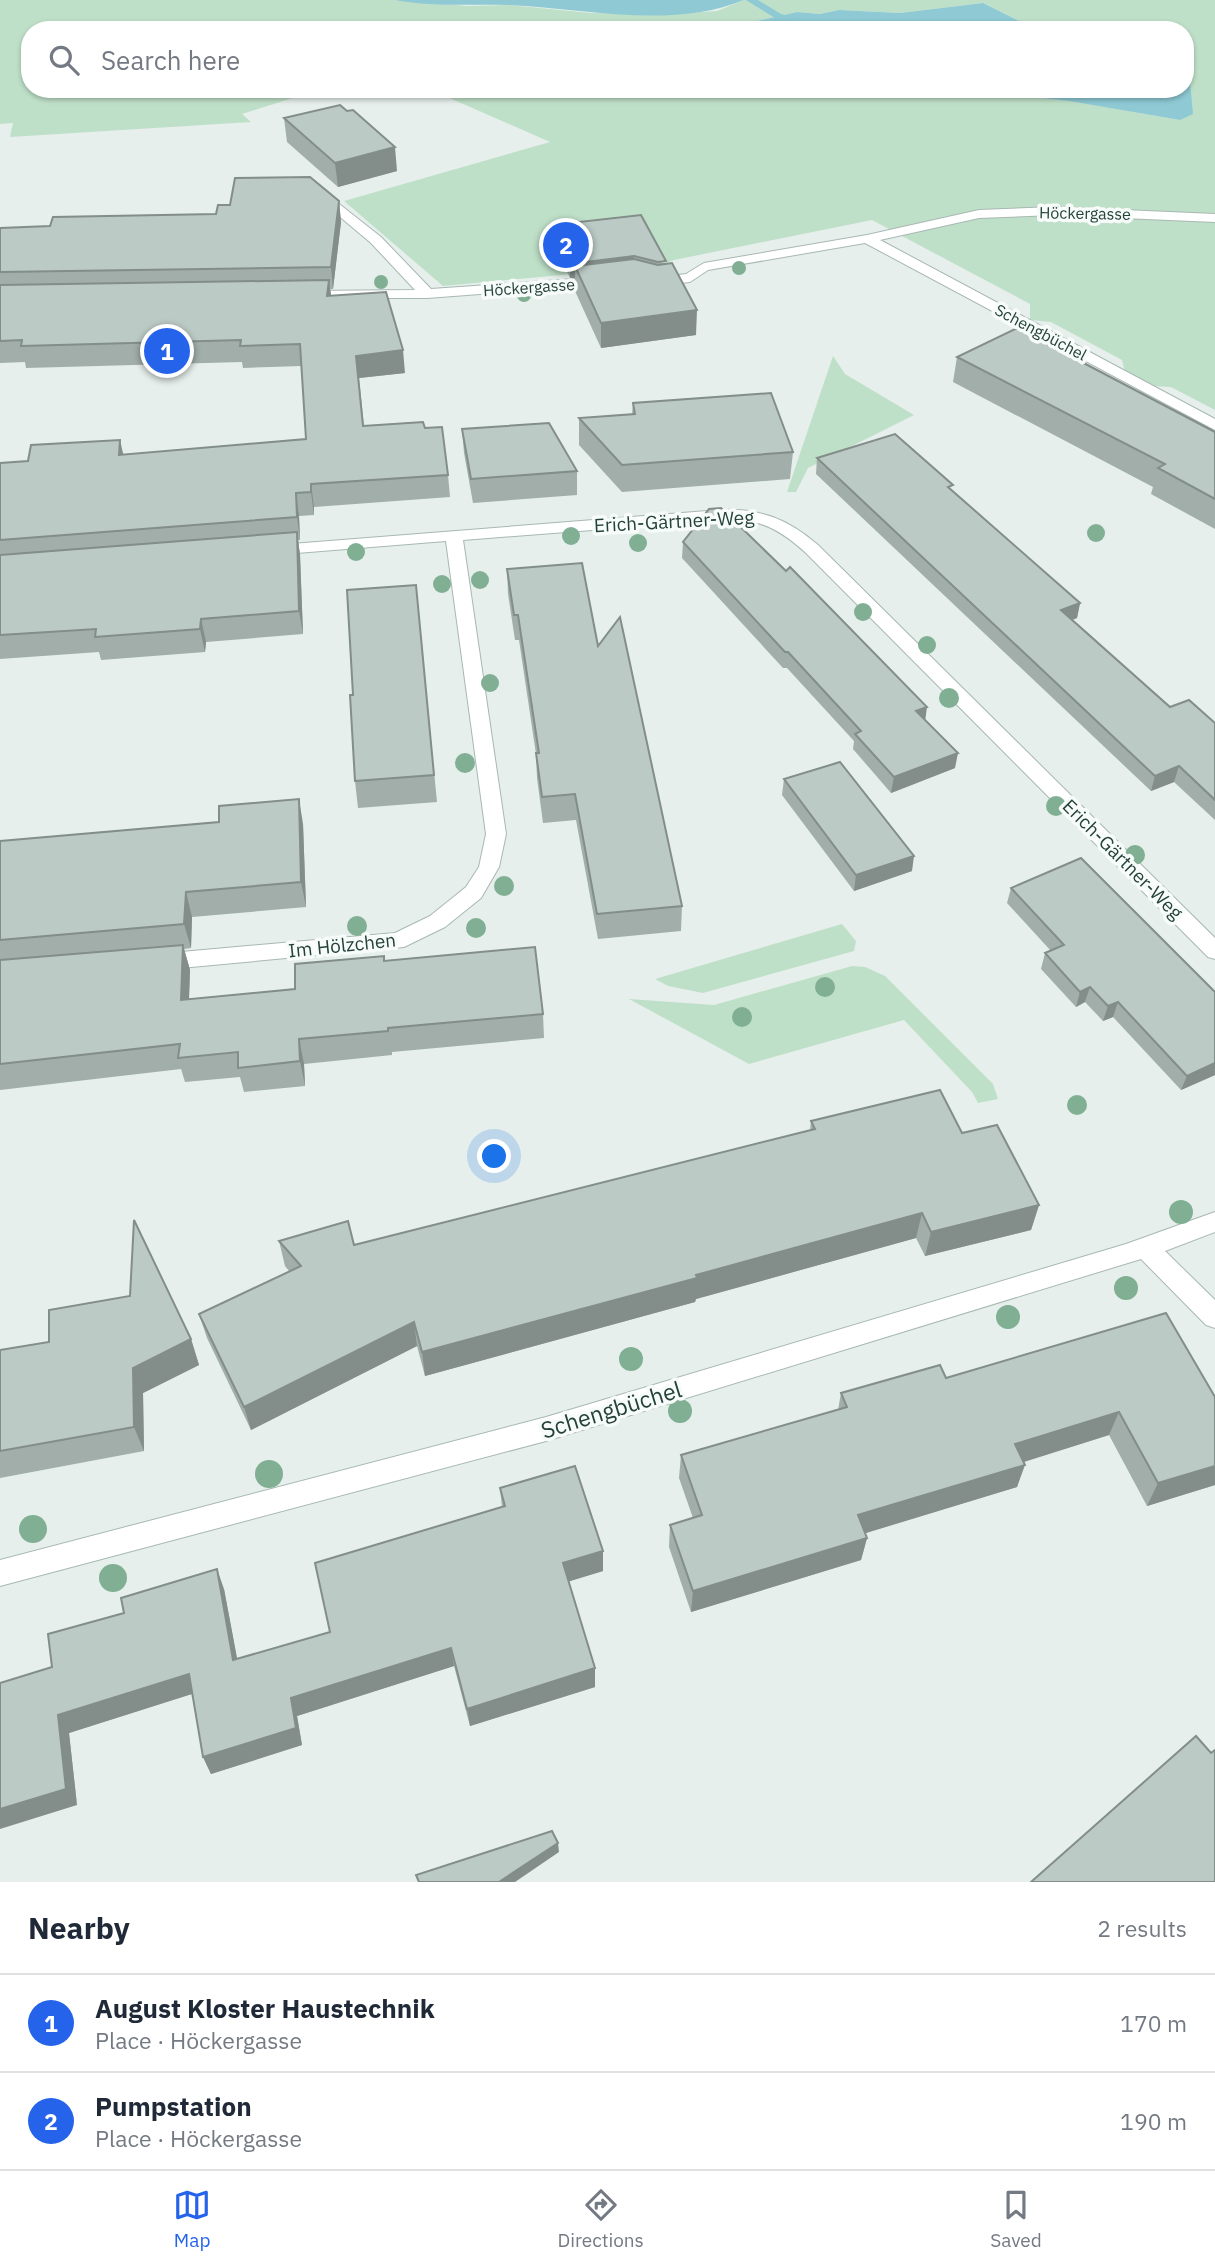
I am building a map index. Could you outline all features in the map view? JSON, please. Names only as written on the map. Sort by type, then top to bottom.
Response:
[{"type":"street","points":[[309,184],[376,240],[427,294]]},
{"type":"street","name":"Höckergasse","points":[[646,280],[658,283],[690,278],[704,267],[867,239],[979,214],[1054,211],[1215,218]]},
{"type":"street","name":"Schengbüchel","points":[[867,239],[1215,425]]},
{"type":"street","name":"Höckergasse","points":[[288,295],[427,294],[561,286],[615,279]]},
{"type":"street","name":"Erich-Gärtner-Weg","points":[[250,552],[732,514],[769,517],[792,531],[812,549],[1215,951]]},
{"type":"street","name":"Im Hölzchen","points":[[137,964],[397,941],[434,926],[478,885],[489,868],[496,834],[454,536]]},
{"type":"street","name":"Schengbüchel","points":[[0,1573],[546,1429],[1146,1248],[1215,1223]]},
{"type":"street","points":[[1146,1248],[1215,1317]]},
{"type":"green space","points":[[0,0],[395,0],[468,6],[509,5],[591,13],[671,14],[717,11],[744,0],[1215,0],[1215,410],[1171,387],[1151,386],[1125,372],[1122,360],[1051,322],[1030,320],[1030,304],[872,220],[674,260],[659,266],[443,286],[344,201],[550,142],[450,98],[1044,98],[1180,120],[1184,98],[1194,98],[1194,21],[1019,21],[983,3],[900,13],[839,10],[820,14],[797,12],[759,21],[21,21],[21,98],[293,98],[242,114],[251,122],[10,137],[13,123],[0,124]]},
{"type":"green space","points":[[833,356],[845,374],[914,415],[808,468],[796,492],[787,492]]},
{"type":"green space","points":[[842,924],[856,941],[854,951],[703,993],[668,986],[655,979]]},
{"type":"green space","points":[[852,966],[865,967],[885,976],[993,1084],[998,1099],[978,1103],[972,1092],[904,1020],[749,1064],[629,999],[714,1005]]},
{"type":"water","points":[[395,0],[744,0],[716,9],[657,16],[508,5],[423,4]]},
{"type":"water","points":[[983,3],[1019,21],[758,21],[797,12],[820,14],[839,10],[900,13]]},
{"type":"water","points":[[1043,98],[1192,98],[1193,114],[1180,120]]},
{"type":"building","points":[[340,105],[347,111],[353,110],[395,147],[335,163],[284,118]]},
{"type":"building","points":[[310,177],[339,201],[331,267],[0,272],[0,228],[50,226],[53,217],[216,214],[218,205],[230,205],[235,178]]},
{"type":"building","points":[[641,215],[666,261],[658,262],[634,256],[570,264],[552,225]]},
{"type":"building","points":[[634,259],[658,265],[672,263],[697,310],[601,323],[575,266]]},
{"type":"building","points":[[329,280],[327,296],[386,292],[403,350],[356,356],[363,426],[423,422],[425,428],[442,427],[448,475],[311,484],[311,492],[296,493],[297,517],[0,540],[0,463],[28,461],[31,445],[120,440],[119,455],[306,439],[300,344],[240,346],[241,340],[21,346],[22,340],[0,341],[0,285]]},
{"type":"building","points":[[1017,328],[1215,432],[1215,499],[1158,468],[1165,464],[957,357]]},
{"type":"building","points":[[771,393],[793,452],[622,465],[579,418],[635,414],[633,403]]},
{"type":"building","points":[[549,423],[577,471],[471,479],[462,429]]},
{"type":"building","points":[[895,434],[953,485],[948,487],[1080,603],[1061,610],[1170,707],[1189,700],[1215,723],[1215,800],[1179,766],[1155,776],[817,458]]},
{"type":"building","points":[[721,508],[786,571],[790,567],[927,707],[916,711],[958,753],[894,777],[855,734],[861,731],[683,542],[709,509]]},
{"type":"building","points":[[297,532],[299,611],[201,619],[200,629],[95,637],[96,629],[0,635],[0,555]]},
{"type":"building","points":[[582,563],[598,646],[620,617],[682,906],[597,914],[575,794],[542,797],[536,753],[539,753],[518,615],[514,615],[507,569]]},
{"type":"building","points":[[416,585],[434,775],[355,781],[347,590]]},
{"type":"building","points":[[840,762],[914,856],[856,875],[784,779]]},
{"type":"building","points":[[299,799],[301,882],[186,892],[184,924],[0,940],[0,841],[219,822],[219,806]]},
{"type":"building","points":[[1081,858],[1215,992],[1215,1063],[1187,1076],[1118,1002],[1108,1006],[1090,987],[1080,992],[1045,953],[1064,945],[1011,888]]},
{"type":"building","points":[[183,945],[181,1000],[295,989],[295,964],[384,956],[384,961],[535,947],[543,1014],[299,1039],[300,1061],[238,1068],[238,1052],[178,1058],[180,1044],[0,1064],[0,960]]},
{"type":"building","points":[[940,1090],[962,1133],[997,1125],[1039,1205],[931,1232],[922,1213],[696,1275],[697,1278],[422,1352],[414,1322],[244,1407],[199,1314],[301,1266],[279,1241],[348,1221],[354,1245],[815,1129],[811,1121]]},
{"type":"building","points":[[134,1220],[191,1339],[133,1368],[134,1427],[0,1451],[0,1350],[49,1342],[49,1310],[130,1296]]},
{"type":"building","points":[[1166,1313],[1215,1397],[1215,1466],[1158,1483],[1119,1412],[1015,1444],[1025,1465],[858,1515],[867,1538],[693,1591],[670,1525],[702,1515],[681,1455],[847,1407],[841,1393],[940,1365],[946,1378]]},
{"type":"building","points":[[575,1466],[603,1551],[563,1563],[595,1668],[467,1709],[451,1648],[291,1698],[296,1728],[203,1757],[189,1674],[58,1715],[66,1789],[0,1809],[0,1683],[52,1667],[48,1634],[124,1613],[121,1598],[217,1569],[233,1660],[330,1632],[315,1563],[505,1506],[500,1488]]},
{"type":"building","points":[[1196,1736],[1211,1753],[1215,1750],[1215,1882],[1031,1882]]},
{"type":"building","points":[[552,1831],[558,1843],[499,1882],[419,1882],[416,1875]]},
{"type":"waterway","points":[[751,0],[778,16],[799,20]]},
{"type":"place","name":"Pumpstation","points":[[566,245]]},
{"type":"place","name":"August Kloster Haustechnik","points":[[167,351]]}]
